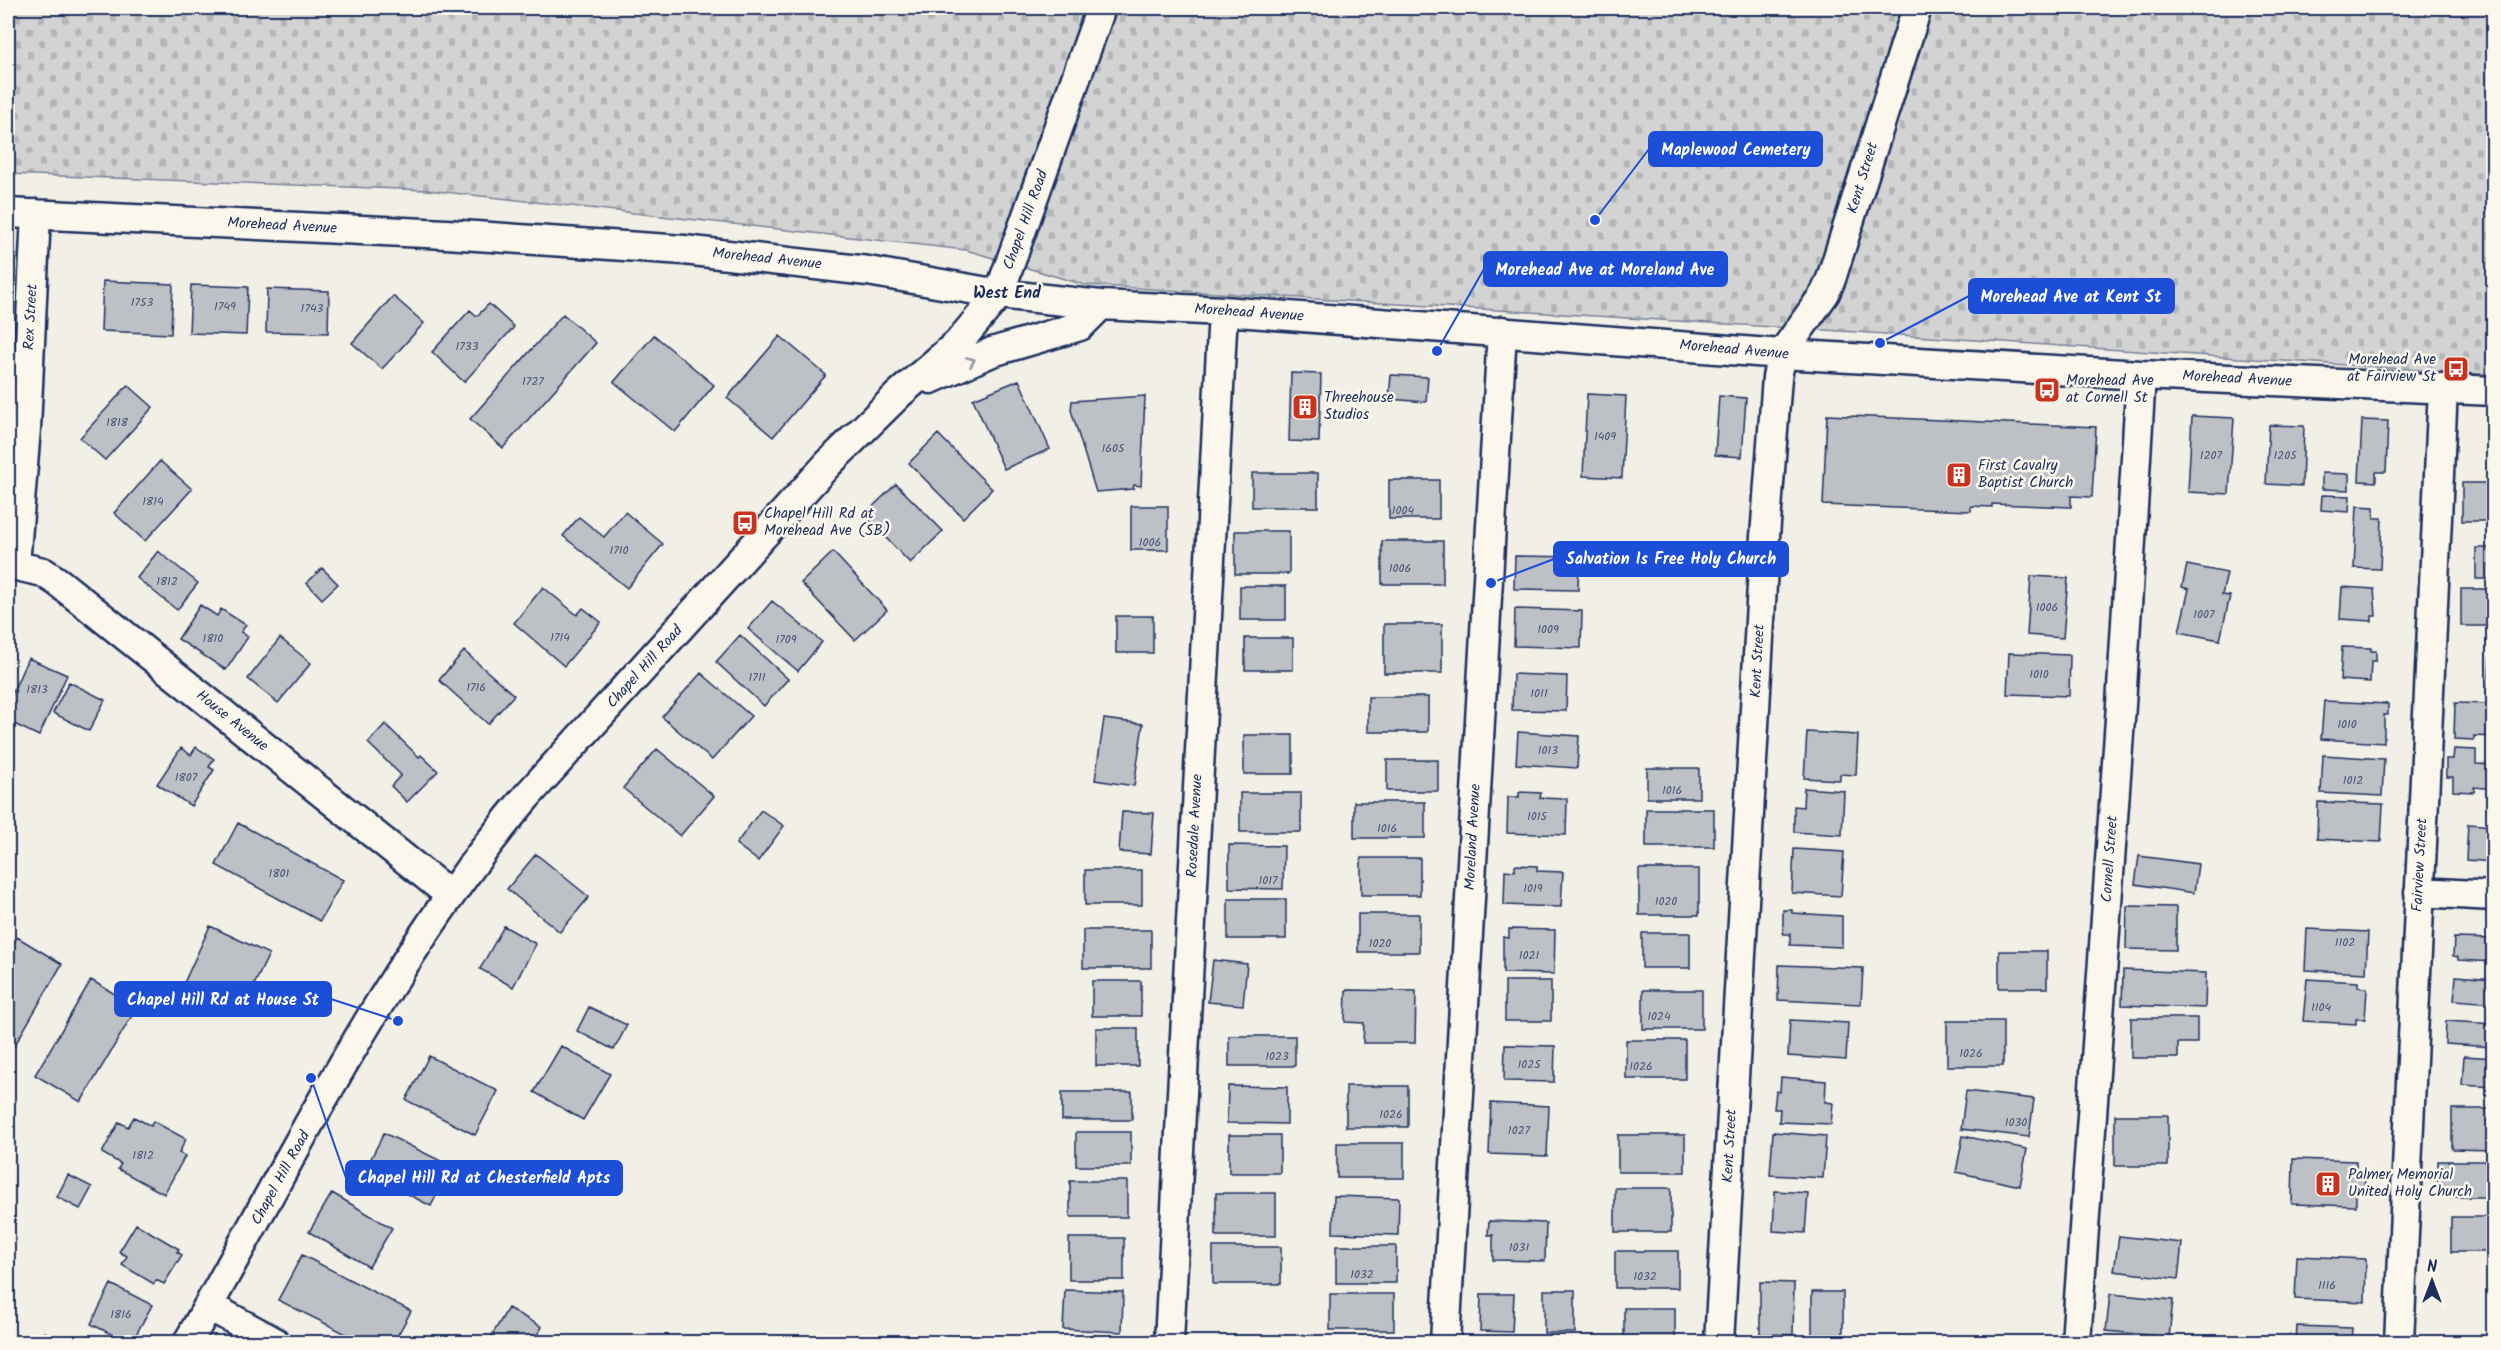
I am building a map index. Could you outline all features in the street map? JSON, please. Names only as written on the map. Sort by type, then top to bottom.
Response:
[{"type":"street","name":"Chapel Hill Road","points":[[188,1342],[416,944],[486,844],[526,796],[828,464],[899,394],[963,338],[999,294],[1101,8]]},
{"type":"street","name":"Kent Street","points":[[1719,1342],[1764,549],[1777,377],[1782,354],[1816,306],[1831,279],[1917,8]]},
{"type":"street","name":"Morehead Avenue","points":[[8,213],[446,234],[684,250],[868,271],[999,294],[1101,305],[1222,311],[1502,331],[1782,354],[2141,375],[2493,391]]},
{"type":"street","name":"Rex Street","points":[[11,564],[26,428],[36,214]]},
{"type":"street","points":[[899,394],[979,357],[1080,326],[1101,305]]},
{"type":"street","name":"Rosedale Avenue","points":[[1169,1342],[1222,311]]},
{"type":"street","name":"Moreland Avenue","points":[[1445,1342],[1502,331]]},
{"type":"street","name":"Cornell Street","points":[[2076,1342],[2121,705],[2141,375]]},
{"type":"street","name":"Fairview Street","points":[[2399,1342],[2443,388]]},
{"type":"street","name":"House Avenue","points":[[11,564],[43,572],[58,582],[449,894]]},
{"type":"street","points":[[2419,892],[2493,896]]},
{"type":"street","points":[[209,1306],[275,1342]]},
{"type":"green space","points":[[8,8],[2493,8],[2493,375],[1841,331],[1085,285],[966,250],[427,190],[8,174]]},
{"type":"building","points":[[103,281],[173,284],[171,334],[101,331]]},
{"type":"building","points":[[191,285],[248,287],[246,335],[189,333]]},
{"type":"building","points":[[267,289],[329,291],[328,333],[266,332]]},
{"type":"building","points":[[393,296],[424,323],[382,369],[352,343]]},
{"type":"building","points":[[489,304],[514,327],[464,382],[432,352],[470,310],[477,316]]},
{"type":"building","points":[[563,314],[596,343],[503,448],[470,419]]},
{"type":"building","points":[[654,335],[714,385],[675,432],[614,382]]},
{"type":"building","points":[[780,336],[826,375],[773,437],[727,398]]},
{"type":"building","name":"Threehouse Studios","points":[[1291,373],[1321,374],[1319,442],[1289,441]]},
{"type":"building","points":[[1391,375],[1428,377],[1426,402],[1389,399]]},
{"type":"building","points":[[1019,380],[1050,449],[1004,469],[973,399]]},
{"type":"building","points":[[128,385],[153,407],[105,460],[80,438]]},
{"type":"building","points":[[1587,394],[1626,396],[1622,478],[1583,476]]},
{"type":"building","points":[[1145,396],[1141,486],[1134,485],[1133,489],[1096,492],[1071,410],[1072,401]]},
{"type":"building","points":[[1719,396],[1746,398],[1742,457],[1715,455]]},
{"type":"building","name":"First Cavalry Baptist Church","points":[[1827,415],[2096,427],[2092,497],[2071,496],[2071,507],[1992,504],[1992,507],[1971,506],[1971,511],[1823,505]]},
{"type":"building","points":[[2192,416],[2234,418],[2229,494],[2188,492]]},
{"type":"building","points":[[2362,420],[2388,421],[2386,472],[2376,472],[2376,482],[2359,481]]},
{"type":"building","points":[[2269,425],[2304,426],[2302,486],[2266,484]]},
{"type":"building","points":[[938,434],[992,489],[963,518],[909,463]]},
{"type":"building","points":[[160,461],[192,489],[145,541],[114,513]]},
{"type":"building","points":[[1252,473],[1318,473],[1318,507],[1252,507]]},
{"type":"building","points":[[2322,473],[2349,474],[2349,490],[2322,489]]},
{"type":"building","points":[[1389,480],[1439,480],[1439,519],[1389,519]]},
{"type":"building","points":[[2462,483],[2494,483],[2494,521],[2462,521]]},
{"type":"building","points":[[896,484],[943,531],[910,563],[864,515]]},
{"type":"building","points":[[2322,495],[2350,496],[2349,512],[2321,510]]},
{"type":"building","points":[[1131,506],[1168,506],[1168,550],[1131,550]]},
{"type":"building","points":[[2357,506],[2374,507],[2374,518],[2382,518],[2380,569],[2354,568]]},
{"type":"building","points":[[625,512],[663,544],[627,588],[563,536],[579,517],[604,537]]},
{"type":"building","points":[[1235,531],[1289,531],[1289,574],[1235,574]]},
{"type":"building","points":[[1382,541],[1443,541],[1443,584],[1382,584]]},
{"type":"building","points":[[2476,548],[2494,548],[2494,579],[2476,579]]},
{"type":"building","points":[[158,551],[198,583],[177,610],[137,578]]},
{"type":"building","points":[[833,552],[887,610],[855,640],[801,583]]},
{"type":"building","points":[[1515,556],[1579,557],[1578,590],[1514,589]]},
{"type":"building","points":[[2187,565],[2227,573],[2222,595],[2230,596],[2220,640],[2179,632],[2189,589],[2182,587]]},
{"type":"building","points":[[322,568],[338,584],[322,599],[307,583]]},
{"type":"building","points":[[2031,576],[2068,578],[2063,638],[2027,635]]},
{"type":"building","points":[[1240,586],[1286,586],[1286,620],[1240,620]]},
{"type":"building","points":[[543,587],[577,615],[583,608],[601,622],[564,666],[514,623]]},
{"type":"building","points":[[2342,587],[2374,589],[2376,616],[2372,616],[2372,621],[2340,619]]},
{"type":"building","points":[[2461,589],[2494,589],[2494,626],[2461,626]]},
{"type":"building","points":[[772,601],[822,642],[798,671],[748,629]]},
{"type":"building","points":[[200,605],[217,616],[221,609],[246,625],[241,632],[248,637],[226,670],[178,639]]},
{"type":"building","points":[[1515,609],[1582,611],[1581,648],[1514,646]]},
{"type":"building","points":[[1116,616],[1153,616],[1153,653],[1116,653]]},
{"type":"building","points":[[1384,624],[1442,624],[1442,673],[1384,673]]},
{"type":"building","points":[[740,635],[788,679],[764,706],[716,662]]},
{"type":"building","points":[[280,638],[311,663],[278,703],[248,679]]},
{"type":"building","points":[[1245,638],[1293,638],[1293,670],[1245,670]]},
{"type":"building","points":[[2342,647],[2371,648],[2371,651],[2376,651],[2376,661],[2371,661],[2370,682],[2340,680]]},
{"type":"building","points":[[464,651],[514,695],[488,724],[439,680]]},
{"type":"building","points":[[2009,653],[2070,655],[2069,696],[2007,694]]},
{"type":"building","points":[[28,658],[67,675],[39,736],[8,721],[8,703]]},
{"type":"building","points":[[2490,658],[2494,659],[2494,696],[2488,695]]},
{"type":"building","points":[[701,673],[751,716],[712,760],[662,717]]},
{"type":"building","points":[[1513,674],[1567,676],[1566,711],[1512,710]]},
{"type":"building","points":[[69,682],[105,700],[89,731],[53,713]]},
{"type":"building","points":[[1368,697],[1428,697],[1428,732],[1368,732]]},
{"type":"building","points":[[2324,701],[2388,704],[2388,715],[2384,715],[2384,743],[2321,739]]},
{"type":"building","points":[[2455,703],[2494,704],[2494,737],[2474,736],[2474,740],[2454,739]]},
{"type":"building","points":[[1104,719],[1143,724],[1134,786],[1095,780]]},
{"type":"building","points":[[385,724],[419,757],[421,755],[438,771],[407,802],[391,786],[401,775],[368,743]]},
{"type":"building","points":[[1518,732],[1579,736],[1577,768],[1516,764]]},
{"type":"building","points":[[1807,732],[1858,735],[1856,775],[1840,774],[1840,780],[1804,778]]},
{"type":"building","points":[[1244,735],[1293,735],[1293,774],[1244,774]]},
{"type":"building","points":[[196,747],[214,759],[209,767],[214,770],[191,806],[157,784],[181,748],[191,755]]},
{"type":"building","points":[[657,749],[714,796],[680,836],[623,788]]},
{"type":"building","points":[[2454,749],[2476,750],[2476,764],[2494,765],[2494,789],[2474,787],[2474,792],[2453,791],[2453,777],[2446,777],[2446,759],[2453,759]]},
{"type":"building","points":[[2323,755],[2384,759],[2382,796],[2321,793]]},
{"type":"building","points":[[1387,760],[1438,760],[1438,791],[1387,791]]},
{"type":"building","points":[[1647,768],[1699,768],[1699,798],[1647,798]]},
{"type":"building","points":[[1804,788],[1844,791],[1842,835],[1794,832],[1794,806],[1803,807]]},
{"type":"building","points":[[1519,792],[1541,793],[1540,798],[1567,799],[1566,835],[1507,833],[1508,797],[1519,797]]},
{"type":"building","points":[[1240,793],[1301,793],[1301,832],[1240,832]]},
{"type":"building","points":[[1354,802],[1425,802],[1425,838],[1354,838]]},
{"type":"building","points":[[2318,802],[2383,804],[2381,842],[2317,839]]},
{"type":"building","points":[[1646,809],[1714,809],[1714,847],[1646,847]]},
{"type":"building","points":[[761,810],[784,826],[758,861],[736,844]]},
{"type":"building","points":[[1122,812],[1154,813],[1151,854],[1119,852]]},
{"type":"building","points":[[238,823],[343,880],[320,921],[216,865]]},
{"type":"building","points":[[2468,824],[2494,826],[2494,862],[2466,860]]},
{"type":"building","points":[[1229,845],[1284,846],[1283,889],[1229,888]]},
{"type":"building","points":[[1794,849],[1844,852],[1841,896],[1792,893]]},
{"type":"building","points":[[536,854],[589,897],[560,932],[507,889]]},
{"type":"building","points":[[2139,856],[2198,864],[2194,893],[2135,884]]},
{"type":"building","points":[[1361,858],[1420,858],[1420,895],[1361,895]]},
{"type":"building","points":[[1515,865],[1537,866],[1537,871],[1563,872],[1561,907],[1504,905],[1505,870],[1515,871]]},
{"type":"building","points":[[1639,869],[1699,869],[1699,915],[1639,915]]},
{"type":"building","points":[[1085,870],[1142,870],[1142,905],[1085,905]]},
{"type":"building","points":[[1228,899],[1286,899],[1286,939],[1228,939]]},
{"type":"building","points":[[2127,906],[2176,907],[2176,950],[2126,949]]},
{"type":"building","points":[[1783,910],[1792,910],[1792,913],[1842,916],[1842,947],[1790,945],[1790,934],[1783,934]]},
{"type":"building","points":[[1358,914],[1419,914],[1419,952],[1358,952]]},
{"type":"building","points":[[210,926],[269,954],[242,1010],[184,983]]},
{"type":"building","points":[[504,926],[536,944],[513,987],[480,969]]},
{"type":"building","points":[[1509,929],[1555,930],[1554,974],[1503,973],[1503,937],[1509,938]]},
{"type":"building","points":[[2307,929],[2368,932],[2366,973],[2305,970]]},
{"type":"building","points":[[1083,930],[1151,930],[1151,968],[1083,968]]},
{"type":"building","points":[[1642,933],[1690,933],[1690,968],[1642,968]]},
{"type":"building","points":[[17,937],[62,964],[8,1057],[8,953]]},
{"type":"building","points":[[2454,938],[2494,939],[2494,962],[2458,960],[2458,957],[2453,956]]},
{"type":"building","points":[[1999,951],[2047,951],[2047,988],[1999,988]]},
{"type":"building","points":[[1213,960],[1247,964],[1243,1005],[1208,1002]]},
{"type":"building","points":[[1779,965],[1863,968],[1861,1004],[1778,1000]]},
{"type":"building","points":[[2123,970],[2206,973],[2205,1008],[2122,1005]]},
{"type":"building","points":[[2456,976],[2494,979],[2494,1003],[2454,1000]]},
{"type":"building","points":[[2307,979],[2358,982],[2358,987],[2367,989],[2365,1019],[2356,1019],[2356,1024],[2303,1021]]},
{"type":"building","points":[[91,980],[137,1007],[81,1102],[35,1075]]},
{"type":"building","points":[[1092,981],[1141,981],[1141,1016],[1092,1016]]},
{"type":"building","points":[[1505,981],[1551,981],[1551,1021],[1505,1021]]},
{"type":"building","points":[[1346,990],[1416,991],[1415,1043],[1363,1043],[1364,1023],[1345,1022]]},
{"type":"building","points":[[1643,990],[1702,990],[1702,1029],[1643,1029]]},
{"type":"building","points":[[589,1007],[627,1025],[614,1050],[577,1031]]},
{"type":"building","points":[[2131,1018],[2197,1018],[2197,1043],[2178,1043],[2178,1058],[2131,1058]]},
{"type":"building","points":[[1790,1020],[1848,1023],[1846,1060],[1788,1056]]},
{"type":"building","points":[[1947,1021],[2003,1021],[2003,1066],[1947,1066]]},
{"type":"building","points":[[2446,1021],[2494,1024],[2494,1047],[2445,1044]]},
{"type":"building","points":[[1096,1028],[1138,1028],[1138,1066],[1096,1066]]},
{"type":"building","points":[[1229,1036],[1295,1036],[1295,1066],[1229,1066]]},
{"type":"building","points":[[1626,1040],[1685,1040],[1685,1079],[1626,1079]]},
{"type":"building","points":[[1505,1045],[1555,1046],[1554,1082],[1504,1081]]},
{"type":"building","points":[[561,1046],[610,1074],[583,1120],[534,1092]]},
{"type":"building","points":[[429,1056],[498,1091],[475,1135],[406,1100]]},
{"type":"building","points":[[2464,1056],[2494,1058],[2494,1087],[2462,1085]]},
{"type":"building","points":[[1781,1077],[1826,1081],[1825,1102],[1833,1103],[1831,1124],[1779,1122],[1780,1109],[1774,1109],[1776,1091],[1780,1092]]},
{"type":"building","points":[[1228,1086],[1287,1087],[1287,1124],[1227,1123]]},
{"type":"building","points":[[1346,1086],[1408,1086],[1408,1127],[1346,1127]]},
{"type":"building","points":[[1966,1091],[2034,1099],[2029,1137],[1961,1129]]},
{"type":"building","points":[[1062,1092],[1132,1092],[1132,1120],[1062,1120]]},
{"type":"building","points":[[1491,1103],[1549,1106],[1547,1156],[1489,1154]]},
{"type":"building","points":[[2452,1109],[2494,1109],[2494,1150],[2452,1149]]},
{"type":"building","points":[[2115,1115],[2168,1115],[2168,1166],[2115,1166]]},
{"type":"building","points":[[134,1117],[151,1126],[153,1121],[186,1139],[179,1153],[185,1156],[164,1194],[118,1169],[121,1164],[102,1153],[119,1122],[128,1127]]},
{"type":"building","points":[[1076,1132],[1131,1132],[1131,1166],[1076,1166]]},
{"type":"building","points":[[1773,1132],[1826,1136],[1823,1178],[1770,1175]]},
{"type":"building","points":[[384,1133],[451,1166],[431,1206],[364,1172]]},
{"type":"building","points":[[1229,1135],[1280,1135],[1280,1173],[1229,1173]]},
{"type":"building","points":[[1618,1135],[1685,1135],[1685,1172],[1618,1172]]},
{"type":"building","points":[[1963,1136],[2027,1149],[2020,1186],[1956,1172]]},
{"type":"building","points":[[1337,1143],[1404,1143],[1404,1178],[1337,1178]]},
{"type":"building","name":"Palmer Memorial United Holy Church","points":[[2293,1159],[2356,1161],[2356,1178],[2365,1178],[2364,1191],[2356,1191],[2356,1206],[2292,1204]]},
{"type":"building","points":[[2438,1161],[2492,1161],[2492,1197],[2438,1197]]},
{"type":"building","points":[[68,1175],[92,1187],[80,1209],[57,1197]]},
{"type":"building","points":[[1070,1181],[1127,1181],[1127,1217],[1070,1217]]},
{"type":"building","points":[[1615,1188],[1671,1188],[1671,1232],[1615,1232]]},
{"type":"building","points":[[1775,1191],[1808,1193],[1805,1233],[1773,1231]]},
{"type":"building","points":[[332,1193],[392,1228],[369,1267],[309,1232]]},
{"type":"building","points":[[1216,1193],[1276,1193],[1276,1236],[1216,1236]]},
{"type":"building","points":[[1334,1196],[1399,1198],[1398,1235],[1333,1233]]},
{"type":"building","points":[[2451,1217],[2486,1217],[2486,1252],[2451,1252]]},
{"type":"building","points":[[1489,1221],[1546,1223],[1545,1261],[1493,1260],[1493,1235],[1488,1235]]},
{"type":"building","points":[[136,1224],[179,1249],[177,1252],[182,1255],[164,1284],[156,1280],[154,1284],[122,1265],[127,1256],[119,1252]]},
{"type":"building","points":[[2119,1236],[2182,1243],[2178,1279],[2114,1271]]},
{"type":"building","points":[[1069,1238],[1124,1238],[1124,1280],[1069,1280]]},
{"type":"building","points":[[1336,1246],[1396,1246],[1396,1283],[1336,1283]]},
{"type":"building","points":[[1213,1247],[1281,1247],[1281,1284],[1213,1284]]},
{"type":"building","points":[[1615,1251],[1678,1251],[1678,1288],[1615,1288]]},
{"type":"building","points":[[302,1255],[411,1311],[394,1342],[362,1342],[278,1300]]},
{"type":"building","points":[[2297,1256],[2366,1259],[2365,1302],[2295,1299]]},
{"type":"building","points":[[1760,1282],[1794,1283],[1793,1335],[1760,1334]]},
{"type":"building","points":[[111,1284],[152,1305],[132,1342],[127,1342],[91,1324]]},
{"type":"building","points":[[1065,1290],[1123,1292],[1122,1332],[1063,1329]]},
{"type":"building","points":[[1544,1290],[1575,1290],[1575,1333],[1544,1333]]},
{"type":"building","points":[[1812,1292],[1843,1292],[1843,1341],[1812,1341]]},
{"type":"building","points":[[1330,1294],[1394,1294],[1394,1330],[1330,1330]]},
{"type":"building","points":[[1481,1294],[1514,1294],[1512,1332],[1480,1331]]},
{"type":"building","points":[[2110,1294],[2173,1300],[2169,1337],[2106,1331]]},
{"type":"building","points":[[508,1308],[542,1327],[533,1342],[488,1342]]},
{"type":"building","points":[[1624,1308],[1675,1308],[1675,1342],[1624,1342]]},
{"type":"building","points":[[2297,1326],[2352,1328],[2351,1342],[2296,1342]]},
{"type":"building","points":[[44,1332],[63,1342],[38,1342]]},
{"type":"place","name":"Maplewood Cemetery","points":[[1595,220]]},
{"type":"place","name":"Morehead Ave at Kent St","points":[[1880,343]]},
{"type":"place","name":"Morehead Ave at Moreland Ave","points":[[1437,351]]},
{"type":"place","name":"Morehead Ave at Fairview St","points":[[2456,369]]},
{"type":"place","name":"Morehead Ave at Cornell St","points":[[2047,390]]},
{"type":"place","name":"Threehouse Studios","points":[[1305,407]]},
{"type":"place","name":"First Cavalry Baptist Church","points":[[1959,475]]},
{"type":"place","name":"Chapel Hill Rd at Morehead Ave (SB)","points":[[745,523]]},
{"type":"place","name":"Salvation Is Free Holy Church","points":[[1491,583]]},
{"type":"place","name":"Chapel Hill Rd at House St","points":[[398,1021]]},
{"type":"place","name":"Chapel Hill Rd at Chesterfield Apts","points":[[311,1078]]},
{"type":"place","name":"Palmer Memorial United Holy Church","points":[[2328,1184]]},
{"type":"district","name":"West End","points":[[1007,293]]}]
